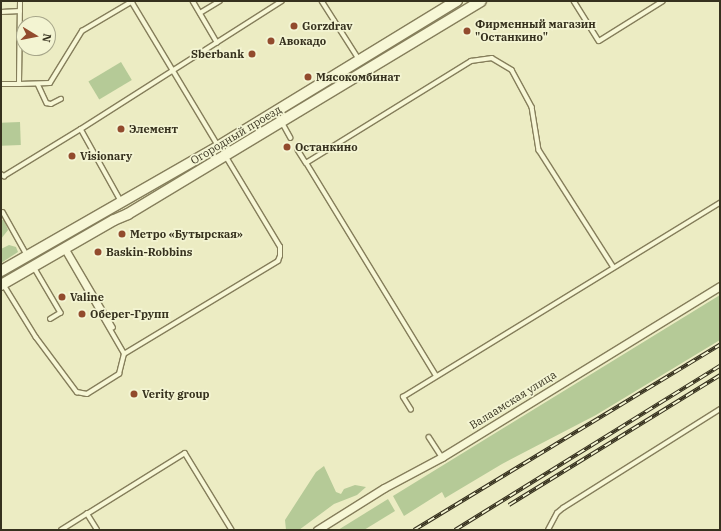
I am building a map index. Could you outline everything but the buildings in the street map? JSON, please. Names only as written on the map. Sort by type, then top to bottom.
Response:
[{"type":"main road","name":"Огородный проезд","points":[[1,271],[219,146],[457,1]]},
{"type":"main road","name":"Огородный проезд","points":[[2,285],[64,248],[128,214],[481,1]]},
{"type":"street","name":"Валаамская улица","points":[[317,530],[384,488],[442,457],[720,286]]},
{"type":"lane","points":[[19,84],[20,1]]},
{"type":"lane","points":[[1,84],[50,83],[82,30],[133,1],[219,146]]},
{"type":"lane","points":[[193,1],[217,42]]},
{"type":"lane","points":[[200,13],[220,1]]},
{"type":"lane","points":[[2,176],[175,71],[217,42],[282,1]]},
{"type":"lane","points":[[322,1],[360,60]]},
{"type":"lane","points":[[574,1],[600,41],[663,1]]},
{"type":"lane","points":[[1,12],[20,11]]},
{"type":"lane","points":[[306,163],[471,61],[492,58],[512,70],[532,107],[539,150],[613,266]]},
{"type":"lane","points":[[38,84],[47,103],[51,104],[61,99]]},
{"type":"lane","points":[[282,122],[292,138]]},
{"type":"lane","points":[[81,129],[122,202]]},
{"type":"lane","points":[[298,150],[436,376]]},
{"type":"lane","points":[[124,354],[278,261],[280,256],[280,248],[225,156]]},
{"type":"lane","points":[[411,410],[403,397],[613,266],[720,203]]},
{"type":"lane","points":[[3,212],[28,256]]},
{"type":"lane","points":[[64,248],[113,327]]},
{"type":"lane","points":[[2,285],[36,337],[79,394],[87,394],[116,377],[121,371],[124,354],[64,248]]},
{"type":"lane","points":[[34,266],[61,313],[51,319]]},
{"type":"lane","points":[[548,530],[557,513],[563,508],[720,409]]},
{"type":"lane","points":[[429,437],[442,457]]},
{"type":"lane","points":[[61,530],[184,453],[232,530]]},
{"type":"lane","points":[[87,514],[97,530]]},
{"type":"green space","points":[[121,62],[132,80],[99,100],[88,82]]},
{"type":"green space","points":[[20,122],[21,145],[2,146],[1,123]]},
{"type":"green space","points":[[4,219],[8,230],[1,239],[1,221]]},
{"type":"green space","points":[[9,245],[16,247],[18,252],[1,263],[1,249]]},
{"type":"green space","points":[[720,295],[720,340],[596,415],[502,464],[445,498],[442,492],[404,516],[393,496]]},
{"type":"green space","points":[[324,466],[336,492],[341,494],[344,489],[355,485],[366,487],[357,495],[334,504],[299,530],[286,530],[285,520],[316,472]]},
{"type":"green space","points":[[388,499],[395,511],[364,530],[338,530]]},
{"type":"railway","points":[[414,530],[720,345]]},
{"type":"railway","points":[[455,530],[720,366]]},
{"type":"railway","points":[[509,505],[720,375]]},
{"type":"place","name":"Gorzdrav","points":[[294,26]]},
{"type":"place","name":"Фирменный магазин \"Останкино\"","points":[[467,31]]},
{"type":"place","name":"Авокадо","points":[[271,41]]},
{"type":"place","name":"Sberbank","points":[[252,54]]},
{"type":"place","name":"Мясокомбинат","points":[[308,77]]},
{"type":"place","name":"Элемент","points":[[121,129]]},
{"type":"place","name":"Останкино","points":[[287,147]]},
{"type":"place","name":"Visionary","points":[[72,156]]},
{"type":"place","name":"Метро «Бутырская»","points":[[122,234]]},
{"type":"place","name":"Baskin-Robbins","points":[[98,252]]},
{"type":"place","name":"Valine","points":[[62,297]]},
{"type":"place","name":"Оберег-Групп","points":[[82,314]]},
{"type":"place","name":"Verity group","points":[[134,394]]}]
